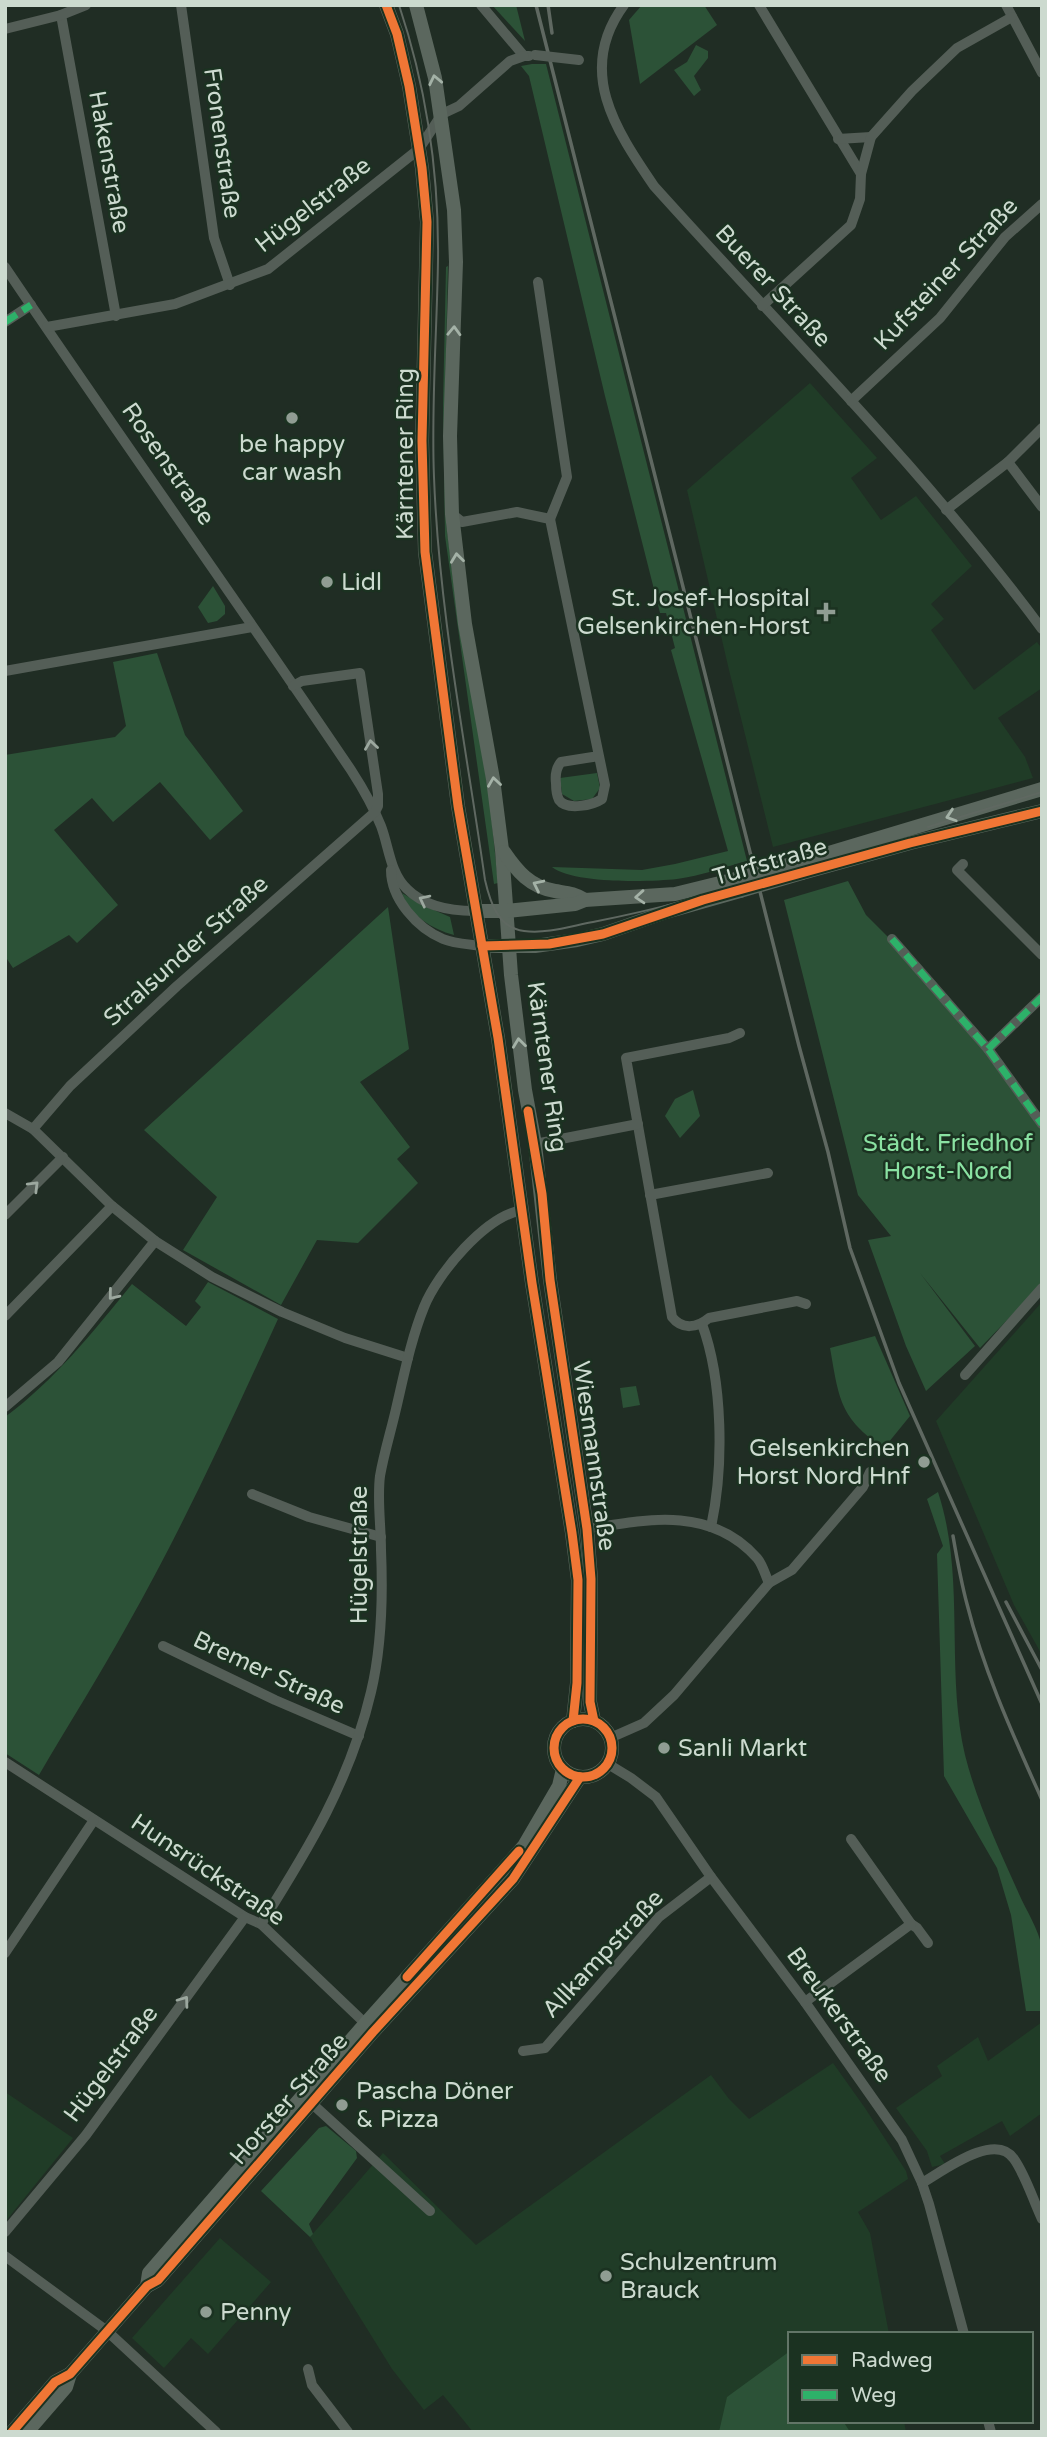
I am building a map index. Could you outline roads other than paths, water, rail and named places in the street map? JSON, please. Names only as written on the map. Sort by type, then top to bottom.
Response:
[{"type":"main road","name":"Kärntener Ring","points":[[386,5],[397,34],[409,86],[427,222],[422,441],[425,552],[458,806],[506,1092],[532,1283]]},
{"type":"main road","name":"Kärntener Ring","points":[[416,5],[435,76],[454,210],[456,262],[450,436],[452,514],[465,624],[494,779],[524,1090],[542,1194],[550,1280]]},
{"type":"main road","name":"Turfstraße","points":[[909,837],[996,802],[1042,789]]},
{"type":"main road","name":"Turfstraße","points":[[509,947],[550,944],[604,934],[738,885],[801,867],[909,837],[1002,821],[1042,811]]},
{"type":"main road","points":[[502,850],[516,870],[533,884],[557,892],[575,893],[586,900]]},
{"type":"main road","name":"Turfstraße","points":[[507,911],[738,885]]},
{"type":"main road","points":[[475,911],[507,911]]},
{"type":"main road","points":[[482,946],[509,947]]},
{"type":"main road","name":"Wiesmannstraße","points":[[550,1280],[587,1529],[591,1579],[590,1702],[594,1721]]},
{"type":"main road","name":"Wiesmannstraße","points":[[532,1283],[578,1580],[577,1683],[573,1721]]},
{"type":"main road","points":[[573,1721],[594,1721],[605,1728],[610,1738],[612,1754],[608,1764],[596,1775],[580,1777],[563,1769],[557,1761],[554,1743],[563,1727],[573,1721]]},
{"type":"main road","name":"Horster Straße","points":[[12,2432],[55,2382],[70,2374],[147,2286],[158,2280],[307,2099],[524,1846],[559,1786],[563,1769]]},
{"type":"main road","name":"Horster Straße","points":[[369,2028],[513,1879],[580,1777]]},
{"type":"main road","name":"Horster Straße","points":[[27,2432],[66,2387],[70,2374]]},
{"type":"street","points":[[5,29],[61,15],[86,5]]},
{"type":"street","name":"Fronenstraße","points":[[181,5],[214,238],[230,285]]},
{"type":"street","points":[[481,5],[530,56],[600,62],[615,17],[624,5]]},
{"type":"street","points":[[759,5],[838,139],[862,174]]},
{"type":"street","points":[[1006,5],[1042,73]]},
{"type":"street","name":"Hakenstraße","points":[[61,15],[116,316]]},
{"type":"street","points":[[762,306],[851,225],[860,199],[862,174],[871,137],[912,90],[957,48],[1012,17]]},
{"type":"street","name":"Hügelstraße","points":[[47,327],[175,304],[268,270],[419,149],[442,114],[459,106],[510,61],[530,56]]},
{"type":"street","name":"Buerer Straße","points":[[600,62],[610,111],[630,151],[654,186],[851,401],[946,510],[1042,629]]},
{"type":"street","points":[[838,139],[871,137]]},
{"type":"street","name":"Kufsteiner Straße","points":[[851,401],[940,318],[1005,236],[1042,204]]},
{"type":"street","name":"Rosenstraße","points":[[5,267],[357,780],[375,812],[399,879],[417,898],[454,911],[475,911]]},
{"type":"street","points":[[538,282],[567,477],[550,519],[600,756],[604,785],[602,799],[596,803],[577,806],[562,803],[558,799],[555,779],[561,762],[600,756]]},
{"type":"street","points":[[5,322],[31,305]]},
{"type":"street","points":[[946,510],[1007,462],[1042,428]]},
{"type":"street","points":[[1007,462],[1042,507]]},
{"type":"street","points":[[452,514],[462,522],[517,512],[550,519]]},
{"type":"street","points":[[5,671],[252,627]]},
{"type":"street","name":"Rosenstraße","points":[[293,686],[302,681],[360,673],[378,794],[375,812]]},
{"type":"street","name":"Stralsunder Straße","points":[[33,1129],[70,1086],[177,986],[375,812]]},
{"type":"street","name":"Rosenstraße","points":[[391,860],[393,887],[404,908],[417,922],[441,938],[482,946]]},
{"type":"street","points":[[963,864],[957,870],[1042,955]]},
{"type":"street","points":[[892,939],[988,1049],[1042,1124]]},
{"type":"street","points":[[988,1049],[1042,997]]},
{"type":"street","points":[[740,1033],[729,1038],[626,1058],[672,1317],[678,1325],[685,1326],[702,1324],[709,1318],[797,1301],[806,1304]]},
{"type":"street","points":[[6,1115],[33,1129],[111,1206],[155,1241],[212,1277],[282,1312],[345,1338],[408,1358]]},
{"type":"street","points":[[535,1144],[638,1124]]},
{"type":"street","points":[[5,1215],[63,1157]]},
{"type":"street","points":[[650,1195],[768,1173]]},
{"type":"street","points":[[522,1203],[542,1194]]},
{"type":"street","name":"Hügelstraße","points":[[261,1924],[333,1804],[359,1736],[372,1689],[380,1634],[380,1477],[408,1358],[425,1305],[450,1264],[483,1230],[522,1203]]},
{"type":"street","points":[[5,1316],[111,1206]]},
{"type":"street","points":[[5,1407],[58,1362],[155,1241]]},
{"type":"street","points":[[965,1375],[1042,1288]]},
{"type":"street","points":[[702,1324],[719,1421],[720,1454],[711,1527]]},
{"type":"street","points":[[610,1738],[643,1723],[674,1695],[769,1583],[792,1570],[863,1487],[870,1472]]},
{"type":"street","points":[[253,1494],[309,1517],[381,1537]]},
{"type":"street","points":[[587,1529],[663,1518],[711,1527],[732,1538],[756,1558],[769,1583]]},
{"type":"street","name":"Bremer Straße","points":[[163,1646],[275,1700],[359,1736]]},
{"type":"street","name":"Hunsrückstraße","points":[[5,1762],[245,1917],[261,1924],[369,2028]]},
{"type":"street","name":"Breukerstraße","points":[[608,1764],[656,1797],[902,2140],[922,2183],[963,2332]]},
{"type":"street","points":[[5,1953],[94,1820]]},
{"type":"street","points":[[851,1839],[911,1924],[929,1943]]},
{"type":"street","name":"Allkampstraße","points":[[523,2051],[545,2048],[659,1917],[711,1877]]},
{"type":"street","name":"Hügelstraße","points":[[5,2232],[86,2135],[245,1917]]},
{"type":"street","points":[[805,2003],[911,1924]]},
{"type":"street","points":[[307,2099],[430,2211]]},
{"type":"street","points":[[922,2183],[985,2149],[997,2148],[1014,2158],[1042,2219]]},
{"type":"street","points":[[5,2256],[107,2331],[216,2432]]},
{"type":"street","points":[[308,2369],[312,2385],[348,2432]]},
{"type":"tram line","points":[[399,5],[417,67],[429,131],[436,195],[438,260],[433,450],[441,578],[485,880],[497,913],[515,929],[533,932],[559,929],[667,906],[1042,806]]},
{"type":"tram line","points":[[928,827],[1042,792]]},
{"type":"railway","points":[[536,5],[828,1152],[850,1248],[899,1383],[1042,1704]]},
{"type":"railway","points":[[548,5],[552,33]]},
{"type":"railway","points":[[953,1536],[965,1596],[982,1654],[1000,1704],[1042,1800]]},
{"type":"railway","points":[[1006,1602],[1042,1670]]},
{"type":"place","name":"be happy car wash","points":[[292,418]]},
{"type":"place","name":"Lidl","points":[[327,582]]},
{"type":"place","name":"St. Josef-Hospital Gelsenkirchen-Horst","points":[[826,612]]},
{"type":"place","name":"Gelsenkirchen Horst Nord Hnf","points":[[924,1462]]},
{"type":"place","name":"Sanli Markt","points":[[664,1748]]},
{"type":"place","name":"Pascha Döner & Pizza","points":[[342,2105]]},
{"type":"place","name":"Schulzentrum Brauck","points":[[606,2276]]},
{"type":"place","name":"Penny","points":[[206,2312]]},
{"type":"park label","name":"Städt. Friedhof Horst-Nord","points":[[948,1157]]}]
